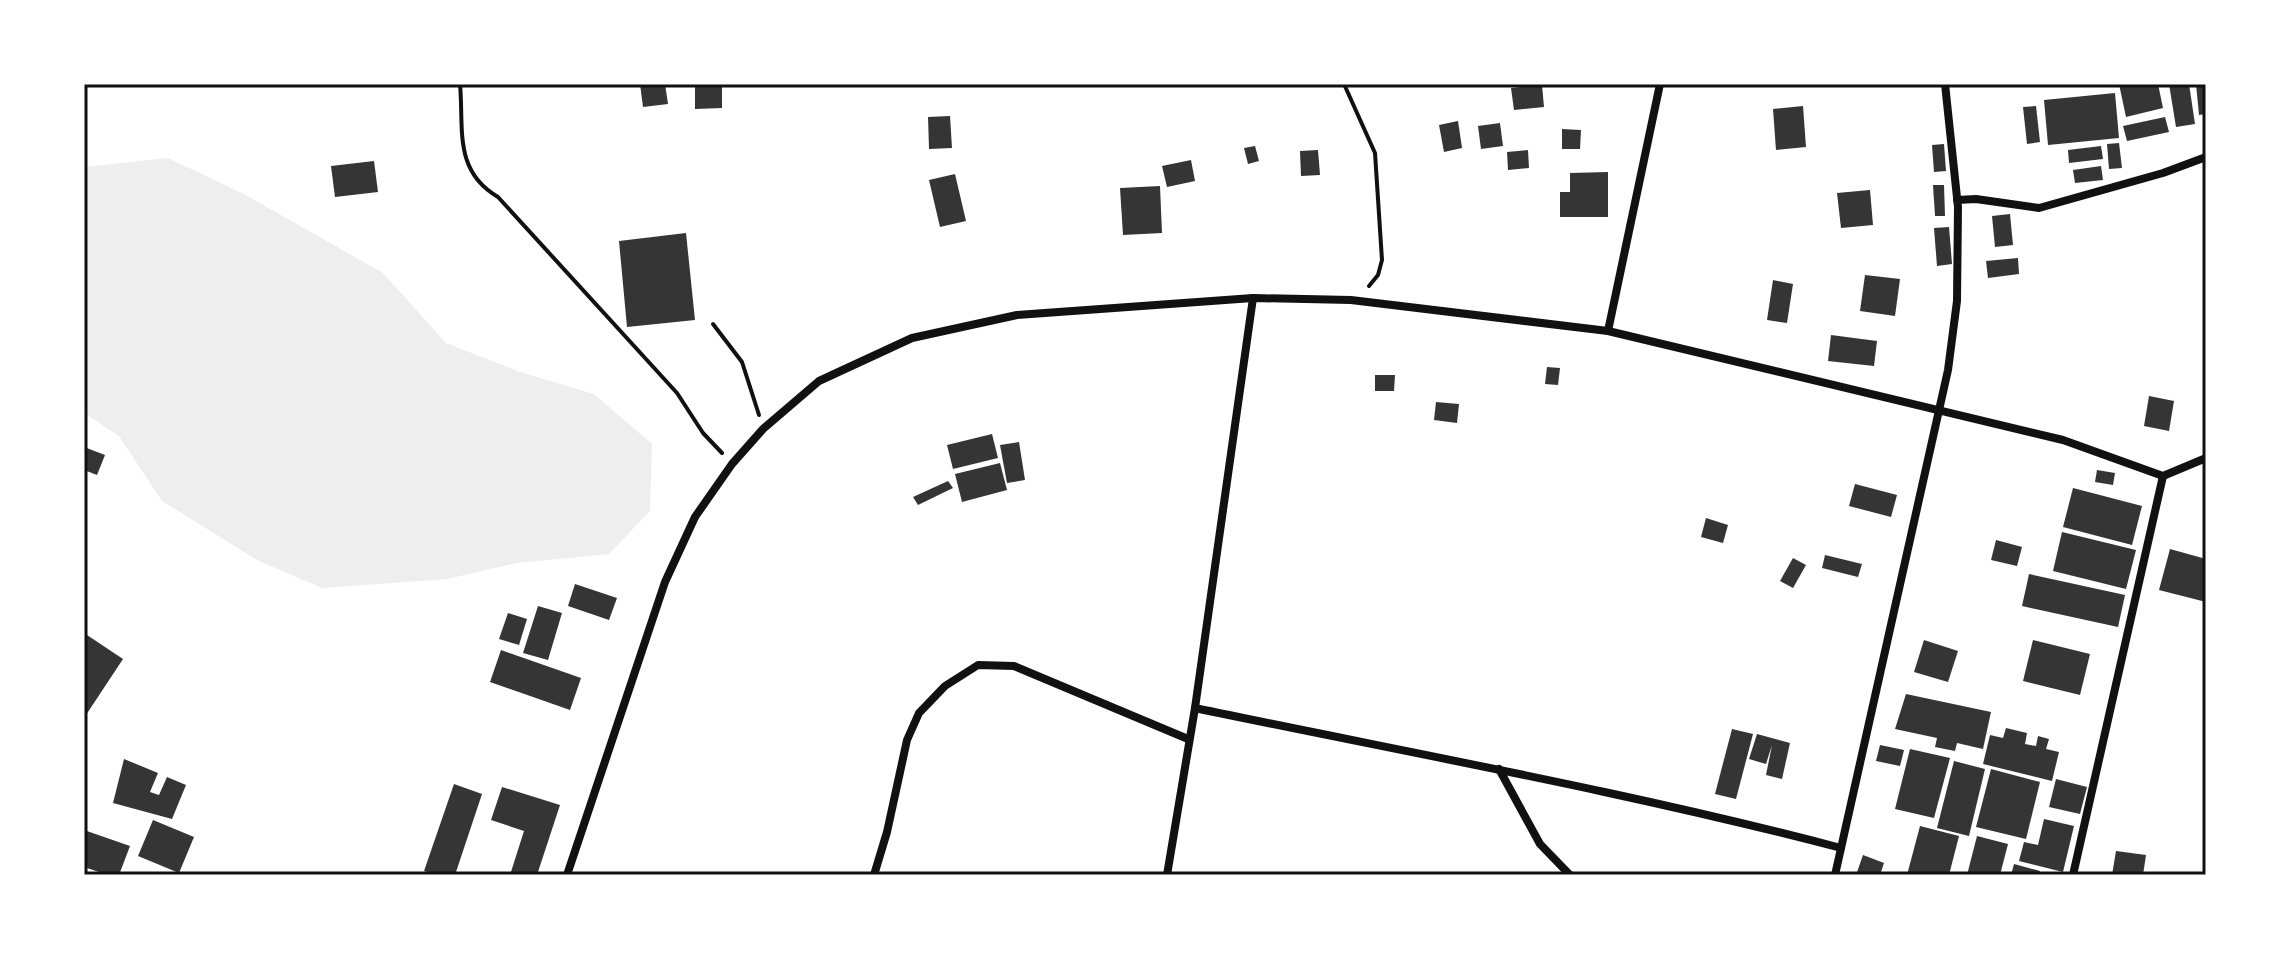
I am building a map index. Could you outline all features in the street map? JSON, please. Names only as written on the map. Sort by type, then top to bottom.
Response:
[{"type":"street","points":[[1608,331],[1660,84]]},
{"type":"street","points":[[1835,875],[1939,413],[1957,301],[1957,200],[1945,84]]},
{"type":"street","points":[[1957,200],[1976,199],[2039,208],[2163,173],[2206,157]]},
{"type":"street","points":[[567,875],[665,582],[695,517],[732,464],[763,429],[819,381],[912,338],[1017,315],[1253,298],[1351,300],[1608,331],[1939,413],[2063,440],[2163,476],[2206,458]]},
{"type":"street","points":[[1167,875],[1195,708],[1253,298]]},
{"type":"street","points":[[2073,875],[2163,476]]},
{"type":"street","points":[[874,875],[887,832],[907,740],[919,713],[945,686],[978,665],[1014,666],[1188,739]]},
{"type":"street","points":[[1195,708],[1449,762],[1499,769],[1841,848]]},
{"type":"street","points":[[1499,769],[1540,844],[1570,875]]},
{"type":"path","points":[[460,84],[465,160],[483,188],[498,197],[677,393],[703,433],[732,464]]},
{"type":"path","points":[[1344,84],[1375,153],[1382,260],[1378,275],[1351,300]]},
{"type":"path","points":[[713,324],[742,362],[763,429]]},
{"type":"shaded area","points":[[168,158],[244,194],[383,273],[446,343],[520,372],[594,394],[652,444],[650,511],[609,554],[517,563],[447,579],[322,588],[259,561],[162,501],[119,436],[84,413],[84,167]]},
{"type":"building","points":[[640,84],[665,84],[668,104],[643,107]]},
{"type":"building","points":[[695,84],[722,84],[722,108],[695,109]]},
{"type":"building","points":[[2119,84],[2158,84],[2163,108],[2126,117]]},
{"type":"building","points":[[2169,84],[2189,84],[2195,124],[2176,127]]},
{"type":"building","points":[[2196,84],[2206,84],[2206,114],[2199,115]]},
{"type":"building","points":[[1542,85],[1544,107],[1514,110],[1511,88]]},
{"type":"building","points":[[2115,93],[2119,138],[2048,145],[2044,100]]},
{"type":"building","points":[[1803,106],[1806,147],[1776,150],[1773,109]]},
{"type":"building","points":[[2036,106],[2040,142],[2027,144],[2023,107]]},
{"type":"building","points":[[950,116],[952,148],[929,149],[928,117]]},
{"type":"building","points":[[2165,117],[2169,132],[2127,141],[2123,126]]},
{"type":"building","points":[[1458,121],[1462,148],[1444,152],[1439,125]]},
{"type":"building","points":[[1500,123],[1503,146],[1481,149],[1478,126]]},
{"type":"building","points":[[1562,129],[1581,130],[1580,149],[1562,149]]},
{"type":"building","points":[[2119,143],[2122,168],[2109,169],[2107,144]]},
{"type":"building","points":[[1944,144],[1946,171],[1934,172],[1932,145]]},
{"type":"building","points":[[1255,146],[1259,161],[1248,164],[1244,148]]},
{"type":"building","points":[[2101,146],[2103,159],[2069,163],[2068,150]]},
{"type":"building","points":[[1318,150],[1320,175],[1301,176],[1300,151]]},
{"type":"building","points":[[1528,150],[1529,168],[1508,170],[1507,152]]},
{"type":"building","points":[[1191,160],[1195,181],[1167,187],[1162,166]]},
{"type":"building","points":[[374,161],[378,192],[335,197],[331,166]]},
{"type":"building","points":[[2101,166],[2103,180],[2075,183],[2073,170]]},
{"type":"building","points":[[1608,172],[1608,217],[1560,217],[1560,192],[1570,192],[1570,173]]},
{"type":"building","points":[[955,174],[966,221],[940,227],[929,180]]},
{"type":"building","points":[[1933,185],[1944,185],[1945,216],[1935,216]]},
{"type":"building","points":[[1160,186],[1162,233],[1123,235],[1120,188]]},
{"type":"building","points":[[1870,190],[1873,225],[1841,228],[1837,193]]},
{"type":"building","points":[[2010,214],[2013,245],[1995,247],[1992,216]]},
{"type":"building","points":[[1949,227],[1952,264],[1937,266],[1934,228]]},
{"type":"building","points":[[686,233],[695,320],[627,327],[619,241]]},
{"type":"building","points":[[2018,258],[2019,274],[1988,278],[1986,261]]},
{"type":"building","points":[[1865,275],[1900,279],[1895,316],[1860,311]]},
{"type":"building","points":[[1773,280],[1793,284],[1787,323],[1767,320]]},
{"type":"building","points":[[1831,335],[1877,341],[1874,366],[1828,361]]},
{"type":"building","points":[[1547,367],[1560,368],[1558,385],[1545,384]]},
{"type":"building","points":[[1375,375],[1395,375],[1394,391],[1375,391]]},
{"type":"building","points":[[2149,396],[2174,401],[2169,431],[2144,426]]},
{"type":"building","points":[[1436,402],[1459,404],[1457,423],[1434,420]]},
{"type":"building","points":[[992,434],[998,458],[953,469],[947,445]]},
{"type":"building","points":[[1019,442],[1025,480],[1007,483],[1000,445]]},
{"type":"building","points":[[84,447],[105,455],[97,475],[84,470]]},
{"type":"building","points":[[1000,463],[1007,490],[962,502],[955,474]]},
{"type":"building","points":[[2097,470],[2115,473],[2113,485],[2095,482]]},
{"type":"building","points":[[948,481],[953,488],[918,505],[913,497]]},
{"type":"building","points":[[1855,484],[1897,495],[1891,517],[1849,506]]},
{"type":"building","points":[[2073,488],[2142,506],[2132,545],[2063,527]]},
{"type":"building","points":[[1706,518],[1728,525],[1723,543],[1701,537]]},
{"type":"building","points":[[2062,532],[2136,550],[2126,589],[2053,571]]},
{"type":"building","points":[[1996,540],[2022,547],[2017,566],[1991,560]]},
{"type":"building","points":[[2170,549],[2206,559],[2206,602],[2159,590]]},
{"type":"building","points":[[1825,555],[1862,564],[1858,577],[1822,568]]},
{"type":"building","points":[[1793,558],[1806,565],[1793,588],[1780,581]]},
{"type":"building","points":[[2029,574],[2125,595],[2118,627],[2022,606]]},
{"type":"building","points":[[575,584],[617,598],[609,620],[568,606]]},
{"type":"building","points":[[538,606],[562,613],[548,660],[523,653]]},
{"type":"building","points":[[508,613],[527,619],[519,645],[499,639]]},
{"type":"building","points":[[84,633],[123,659],[84,718]]},
{"type":"building","points":[[1924,640],[1958,651],[1948,682],[1914,672]]},
{"type":"building","points":[[2033,640],[2090,654],[2080,695],[2023,681]]},
{"type":"building","points":[[501,650],[581,678],[570,710],[490,682]]},
{"type":"building","points":[[1906,694],[1991,712],[1983,749],[1957,743],[1955,751],[1935,747],[1937,738],[1895,729]]},
{"type":"building","points":[[2006,728],[2027,733],[2025,744],[2036,746],[2038,736],[2049,739],[2046,749],[2059,752],[2052,781],[1983,764],[1990,735],[2003,738]]},
{"type":"building","points":[[1732,729],[1753,734],[1736,799],[1715,794]]},
{"type":"building","points":[[1757,734],[1790,743],[1782,779],[1766,775],[1772,745],[1766,764],[1749,759]]},
{"type":"building","points":[[1880,745],[1904,750],[1900,766],[1876,761]]},
{"type":"building","points":[[1910,749],[1950,758],[1934,818],[1895,809]]},
{"type":"building","points":[[124,759],[158,773],[150,792],[159,795],[167,777],[186,785],[172,819],[113,803]]},
{"type":"building","points":[[1954,761],[1985,769],[1969,836],[1937,828]]},
{"type":"building","points":[[1991,769],[2040,782],[2026,839],[1976,827]]},
{"type":"building","points":[[2056,779],[2087,787],[2080,814],[2049,807]]},
{"type":"building","points":[[454,784],[482,794],[455,875],[437,875],[424,871]]},
{"type":"building","points":[[502,787],[560,805],[537,875],[510,875],[524,831],[491,820]]},
{"type":"building","points":[[2044,819],[2074,826],[2063,872],[2019,861],[2024,842],[2038,845]]},
{"type":"building","points":[[153,820],[194,837],[179,873],[138,856]]},
{"type":"building","points":[[1920,826],[1959,836],[1949,875],[1907,875]]},
{"type":"building","points":[[84,830],[130,846],[119,875],[108,875],[84,867]]},
{"type":"building","points":[[1977,836],[2008,844],[2000,875],[1967,875]]},
{"type":"building","points":[[2116,851],[2146,855],[2143,875],[2112,875]]},
{"type":"building","points":[[1863,855],[1884,863],[1880,875],[1856,875]]},
{"type":"building","points":[[2014,864],[2040,871],[2039,875],[2011,875]]}]
